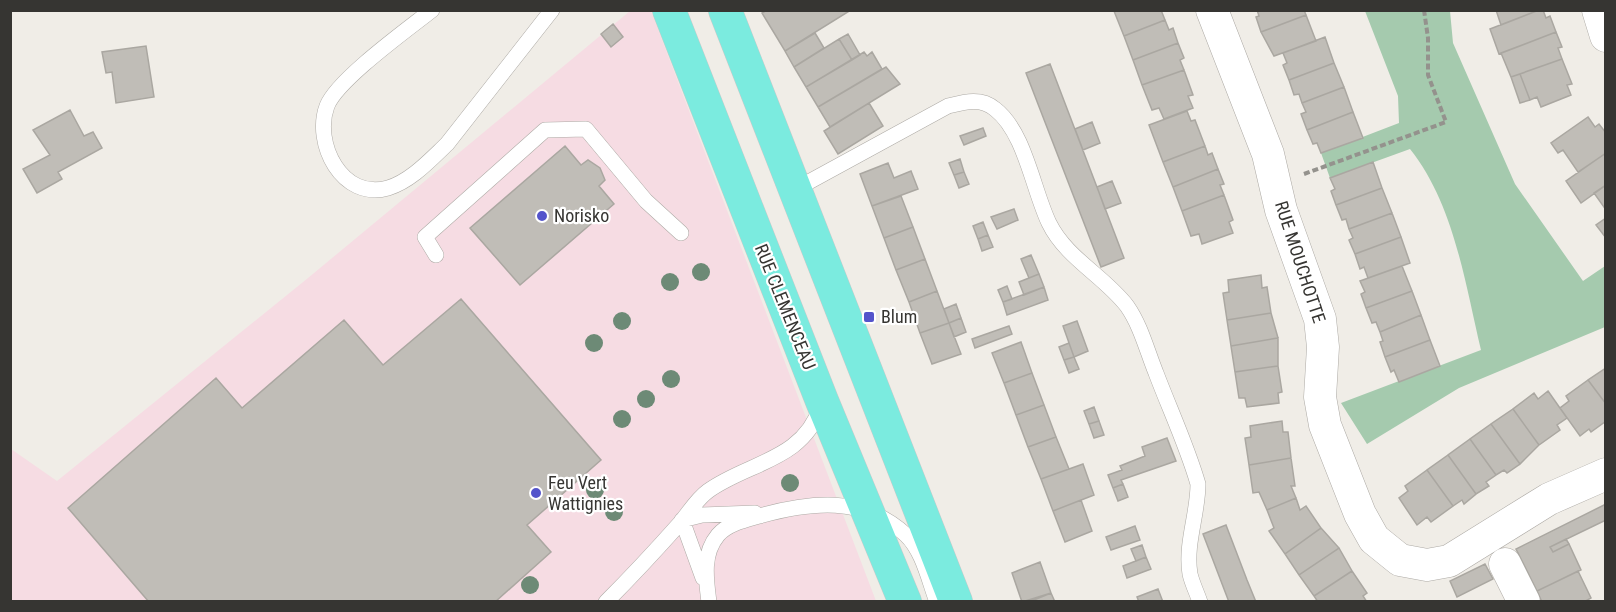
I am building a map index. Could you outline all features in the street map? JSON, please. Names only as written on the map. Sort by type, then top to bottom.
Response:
[{"type":"main road","name":"RUE CLEMENCEAU","points":[[669,10],[822,401],[905,602]]},
{"type":"main road","points":[[725,10],[956,602]]},
{"type":"street","name":"RUE MOUCHOTTE","points":[[1212,10],[1268,154],[1281,210],[1320,318],[1323,347],[1320,397],[1325,425],[1367,529],[1383,548],[1400,560],[1416,564],[1427,565],[1449,561],[1549,499],[1605,474]]},
{"type":"street","points":[[1598,10],[1605,36]]},
{"type":"street","points":[[1505,564],[1524,602]]},
{"type":"lane","points":[[432,10],[342,85],[327,106],[322,130],[324,144],[340,172],[359,187],[373,189],[393,186],[447,144],[552,10]]},
{"type":"lane","points":[[794,189],[948,106],[966,101],[981,102],[995,108],[1006,120],[1016,137],[1050,225],[1080,261],[1113,291],[1136,321],[1198,484],[1198,503],[1189,553],[1191,576],[1200,602]]},
{"type":"lane","points":[[436,255],[425,237],[545,130],[586,129],[646,201],[681,233]]},
{"type":"lane","points":[[606,602],[709,490],[770,462],[805,437],[817,417],[822,401]]},
{"type":"lane","points":[[708,595],[705,567],[718,536],[729,527],[800,505],[840,504],[869,513],[892,525],[913,543],[937,602]]},
{"type":"lane","points":[[682,520],[702,515],[773,512]]},
{"type":"lane","points":[[682,520],[708,595]]},
{"type":"path","points":[[1275,184],[1446,122],[1428,75],[1428,38],[1424,10]]},
{"type":"shaded area","points":[[630,11],[651,11],[876,601],[11,602],[11,449],[57,481],[308,278]]},
{"type":"green space","points":[[1365,11],[1450,11],[1453,43],[1515,184],[1583,281],[1605,266],[1605,327],[1459,388],[1367,444],[1341,403],[1481,350],[1463,271],[1448,219],[1425,171],[1410,149],[1330,178],[1321,153],[1399,123],[1398,96]]},
{"type":"building","points":[[767,10],[851,10],[785,51],[762,13]]},
{"type":"building","points":[[1161,10],[1165,20],[1124,36],[1114,11]]},
{"type":"building","points":[[1257,10],[1304,10],[1306,15],[1261,32],[1256,17],[1259,16]]},
{"type":"building","points":[[1496,10],[1539,10],[1501,25]]},
{"type":"building","points":[[1543,10],[1546,18],[1550,16],[1556,32],[1499,54],[1490,29]]},
{"type":"building","points":[[1306,15],[1316,41],[1274,56],[1261,32]]},
{"type":"building","points":[[1165,20],[1169,30],[1173,28],[1178,43],[1133,60],[1124,36]]},
{"type":"building","points":[[613,24],[623,37],[611,47],[601,34]]},
{"type":"building","points":[[1556,32],[1562,47],[1558,48],[1562,59],[1511,77],[1501,53]]},
{"type":"building","points":[[815,33],[824,48],[794,67],[785,51]]},
{"type":"building","points":[[848,34],[860,55],[852,60],[839,39]]},
{"type":"building","points":[[1325,37],[1334,63],[1289,80],[1283,65],[1287,63],[1283,53]]},
{"type":"building","points":[[839,39],[852,60],[806,87],[794,67]]},
{"type":"building","points":[[1178,43],[1184,58],[1180,60],[1184,70],[1142,85],[1133,60]]},
{"type":"building","points":[[146,46],[154,97],[116,103],[112,72],[106,73],[102,52]]},
{"type":"building","points":[[864,52],[867,56],[872,52],[882,69],[818,107],[806,87]]},
{"type":"building","points":[[1562,59],[1572,84],[1567,85],[1571,95],[1541,107],[1537,97],[1530,100],[1520,74]]},
{"type":"building","points":[[1334,63],[1344,87],[1302,103],[1299,94],[1294,95],[1289,80]]},
{"type":"building","points":[[1050,64],[1124,258],[1101,267],[1026,73]]},
{"type":"building","points":[[886,67],[900,84],[830,127],[818,107]]},
{"type":"building","points":[[1184,70],[1193,95],[1188,96],[1193,108],[1164,119],[1159,108],[1152,110],[1142,85]]},
{"type":"building","points":[[1520,74],[1530,100],[1520,103],[1511,77]]},
{"type":"building","points":[[1344,87],[1353,112],[1307,130],[1301,114],[1306,112],[1302,103]]},
{"type":"building","points":[[869,103],[883,126],[838,154],[824,131]]},
{"type":"building","points":[[70,110],[84,136],[93,132],[102,148],[58,172],[62,179],[37,193],[23,169],[50,155],[33,130]]},
{"type":"building","points":[[1187,111],[1191,121],[1195,120],[1205,146],[1163,162],[1149,125]]},
{"type":"building","points":[[1353,112],[1363,138],[1321,153],[1317,143],[1313,144],[1307,130]]},
{"type":"building","points":[[1588,117],[1595,127],[1599,124],[1606,133],[1606,153],[1578,172],[1563,150],[1558,153],[1551,143]]},
{"type":"building","points":[[1092,122],[1100,143],[1083,150],[1075,129]]},
{"type":"building","points":[[983,128],[986,136],[964,145],[960,136]]},
{"type":"building","name":"Norisko","points":[[565,146],[581,165],[588,160],[600,168],[605,180],[599,186],[614,204],[520,285],[470,228]]},
{"type":"building","points":[[1205,146],[1208,155],[1212,153],[1218,169],[1173,187],[1163,162]]},
{"type":"building","points":[[1606,153],[1606,185],[1581,203],[1566,181]]},
{"type":"building","points":[[960,159],[964,172],[954,175],[949,163]]},
{"type":"building","points":[[1373,162],[1382,188],[1336,205],[1331,191],[1335,189],[1330,178]]},
{"type":"building","points":[[888,163],[894,178],[911,171],[918,189],[872,206],[860,174]]},
{"type":"building","points":[[1218,169],[1224,184],[1220,185],[1224,195],[1182,211],[1173,187]]},
{"type":"building","points":[[964,172],[969,184],[959,188],[954,175]]},
{"type":"building","points":[[1112,181],[1121,203],[1105,209],[1097,187]]},
{"type":"building","points":[[1606,185],[1606,210],[1594,193]]},
{"type":"building","points":[[1382,188],[1392,213],[1349,229],[1346,219],[1342,220],[1336,205]]},
{"type":"building","points":[[1224,195],[1233,220],[1229,222],[1233,233],[1202,244],[1199,234],[1191,236],[1182,211]]},
{"type":"building","points":[[901,196],[913,227],[884,238],[872,206]]},
{"type":"building","points":[[1014,209],[1018,220],[997,229],[991,217]]},
{"type":"building","points":[[1392,213],[1401,237],[1355,254],[1349,240],[1353,238],[1349,229]]},
{"type":"building","points":[[1606,218],[1606,238],[1596,225]]},
{"type":"building","points":[[983,222],[988,235],[978,239],[973,226]]},
{"type":"building","points":[[913,227],[925,259],[896,270],[884,238]]},
{"type":"building","points":[[988,235],[993,247],[982,251],[978,239]]},
{"type":"building","points":[[1401,237],[1410,263],[1368,278],[1364,267],[1360,269],[1355,254]]},
{"type":"building","points":[[1031,255],[1039,274],[1029,278],[1021,259]]},
{"type":"building","points":[[925,259],[937,291],[909,302],[896,270]]},
{"type":"building","points":[[1402,266],[1412,291],[1366,308],[1361,294],[1365,292],[1360,281]]},
{"type":"building","points":[[1039,274],[1044,287],[1024,295],[1019,282]]},
{"type":"building","points":[[1261,275],[1262,288],[1267,287],[1271,313],[1227,320],[1223,293],[1229,292],[1228,280]]},
{"type":"building","points":[[1007,286],[1012,299],[1003,302],[998,290]]},
{"type":"building","points":[[1044,287],[1048,300],[1007,315],[1003,302]]},
{"type":"building","points":[[937,291],[949,323],[920,333],[909,302]]},
{"type":"building","points":[[1412,291],[1421,315],[1380,332],[1376,322],[1372,323],[1366,308]]},
{"type":"building","points":[[461,299],[601,460],[527,525],[551,552],[495,602],[149,602],[68,508],[216,378],[242,408],[344,320],[383,365]]},
{"type":"building","points":[[956,304],[961,318],[949,323],[944,309]]},
{"type":"building","points":[[1271,313],[1278,338],[1231,346],[1227,320]]},
{"type":"building","points":[[1421,315],[1430,340],[1385,357],[1380,342],[1383,341],[1380,332]]},
{"type":"building","points":[[961,318],[966,332],[954,337],[949,323]]},
{"type":"building","points":[[1077,321],[1088,351],[1074,357],[1063,326]]},
{"type":"building","points":[[949,323],[961,354],[932,364],[920,333]]},
{"type":"building","points":[[1009,326],[1012,334],[975,348],[972,339]]},
{"type":"building","points":[[1278,338],[1278,366],[1235,372],[1231,346]]},
{"type":"building","points":[[1430,340],[1440,366],[1399,382],[1394,370],[1391,372],[1385,357]]},
{"type":"building","points":[[1021,342],[1032,373],[1004,383],[992,353]]},
{"type":"building","points":[[1069,343],[1074,357],[1064,360],[1059,347]]},
{"type":"building","points":[[1074,357],[1079,369],[1069,373],[1064,360]]},
{"type":"building","points":[[1278,366],[1282,392],[1278,393],[1279,403],[1247,407],[1245,398],[1239,398],[1235,372]]},
{"type":"building","points":[[1606,368],[1606,404],[1588,380]]},
{"type":"building","points":[[1032,373],[1044,405],[1016,415],[1004,383]]},
{"type":"building","points":[[1588,380],[1606,404],[1606,421],[1591,432],[1589,429],[1580,436],[1560,408],[1569,401],[1566,396]]},
{"type":"building","points":[[1548,391],[1567,418],[1557,425],[1560,430],[1539,445],[1513,409],[1534,393],[1538,399]]},
{"type":"building","points":[[1044,405],[1056,437],[1028,447],[1016,415]]},
{"type":"building","points":[[1094,407],[1099,421],[1089,424],[1084,411]]},
{"type":"building","points":[[1513,409],[1539,445],[1520,464],[1491,424]]},
{"type":"building","points":[[1099,421],[1104,435],[1094,438],[1089,424]]},
{"type":"building","points":[[1282,421],[1283,432],[1288,432],[1291,458],[1249,465],[1245,438],[1251,437],[1250,426]]},
{"type":"building","points":[[1491,424],[1520,464],[1507,473],[1504,470],[1496,475],[1470,439]]},
{"type":"building","points":[[1056,437],[1069,469],[1041,479],[1028,447]]},
{"type":"building","points":[[1167,438],[1176,461],[1121,480],[1123,484],[1113,488],[1108,475],[1122,470],[1120,466],[1145,456],[1142,447]]},
{"type":"building","points":[[1470,439],[1496,475],[1486,482],[1489,486],[1476,494],[1448,455]]},
{"type":"building","points":[[1448,455],[1476,494],[1464,504],[1462,500],[1453,506],[1427,470]]},
{"type":"building","points":[[1291,458],[1295,486],[1291,486],[1296,498],[1267,510],[1259,492],[1253,493],[1249,465]]},
{"type":"building","points":[[1083,464],[1094,495],[1053,511],[1041,479]]},
{"type":"building","points":[[1427,470],[1453,506],[1431,522],[1427,517],[1417,525],[1399,498],[1408,491],[1405,486]]},
{"type":"building","points":[[1123,484],[1128,497],[1118,501],[1113,488]]},
{"type":"building","points":[[1296,498],[1300,510],[1306,506],[1321,528],[1285,554],[1269,531],[1274,528],[1267,510]]},
{"type":"building","points":[[1081,500],[1092,531],[1065,542],[1053,511]]},
{"type":"building","points":[[1606,504],[1606,520],[1550,547],[1553,552],[1569,544],[1581,570],[1537,591],[1516,549]]},
{"type":"building","points":[[1226,525],[1256,602],[1229,602],[1203,534]]},
{"type":"building","points":[[1135,526],[1140,540],[1111,550],[1106,537]]},
{"type":"building","points":[[1321,528],[1339,548],[1299,575],[1285,554]]},
{"type":"building","points":[[1566,539],[1569,544],[1553,552],[1550,547]]},
{"type":"building","points":[[1142,545],[1146,557],[1136,561],[1131,549]]},
{"type":"building","points":[[1339,548],[1352,571],[1314,596],[1299,575]]},
{"type":"building","points":[[1146,557],[1151,569],[1127,578],[1123,566]]},
{"type":"building","points":[[1040,562],[1051,593],[1022,602],[1012,573]]},
{"type":"building","points":[[1485,564],[1493,579],[1457,597],[1450,581]]},
{"type":"building","points":[[1352,571],[1367,593],[1363,596],[1367,602],[1318,602],[1314,596]]},
{"type":"building","points":[[1578,571],[1591,598],[1584,602],[1542,602],[1537,591]]},
{"type":"building","points":[[1158,589],[1163,602],[1139,602],[1137,597]]},
{"type":"building","points":[[1051,593],[1055,602],[1029,602]]},
{"type":"place","name":"Norisko","points":[[542,216]]},
{"type":"place","name":"Blum","points":[[869,317]]},
{"type":"place","name":"Feu Vert Wattignies","points":[[536,493]]}]
